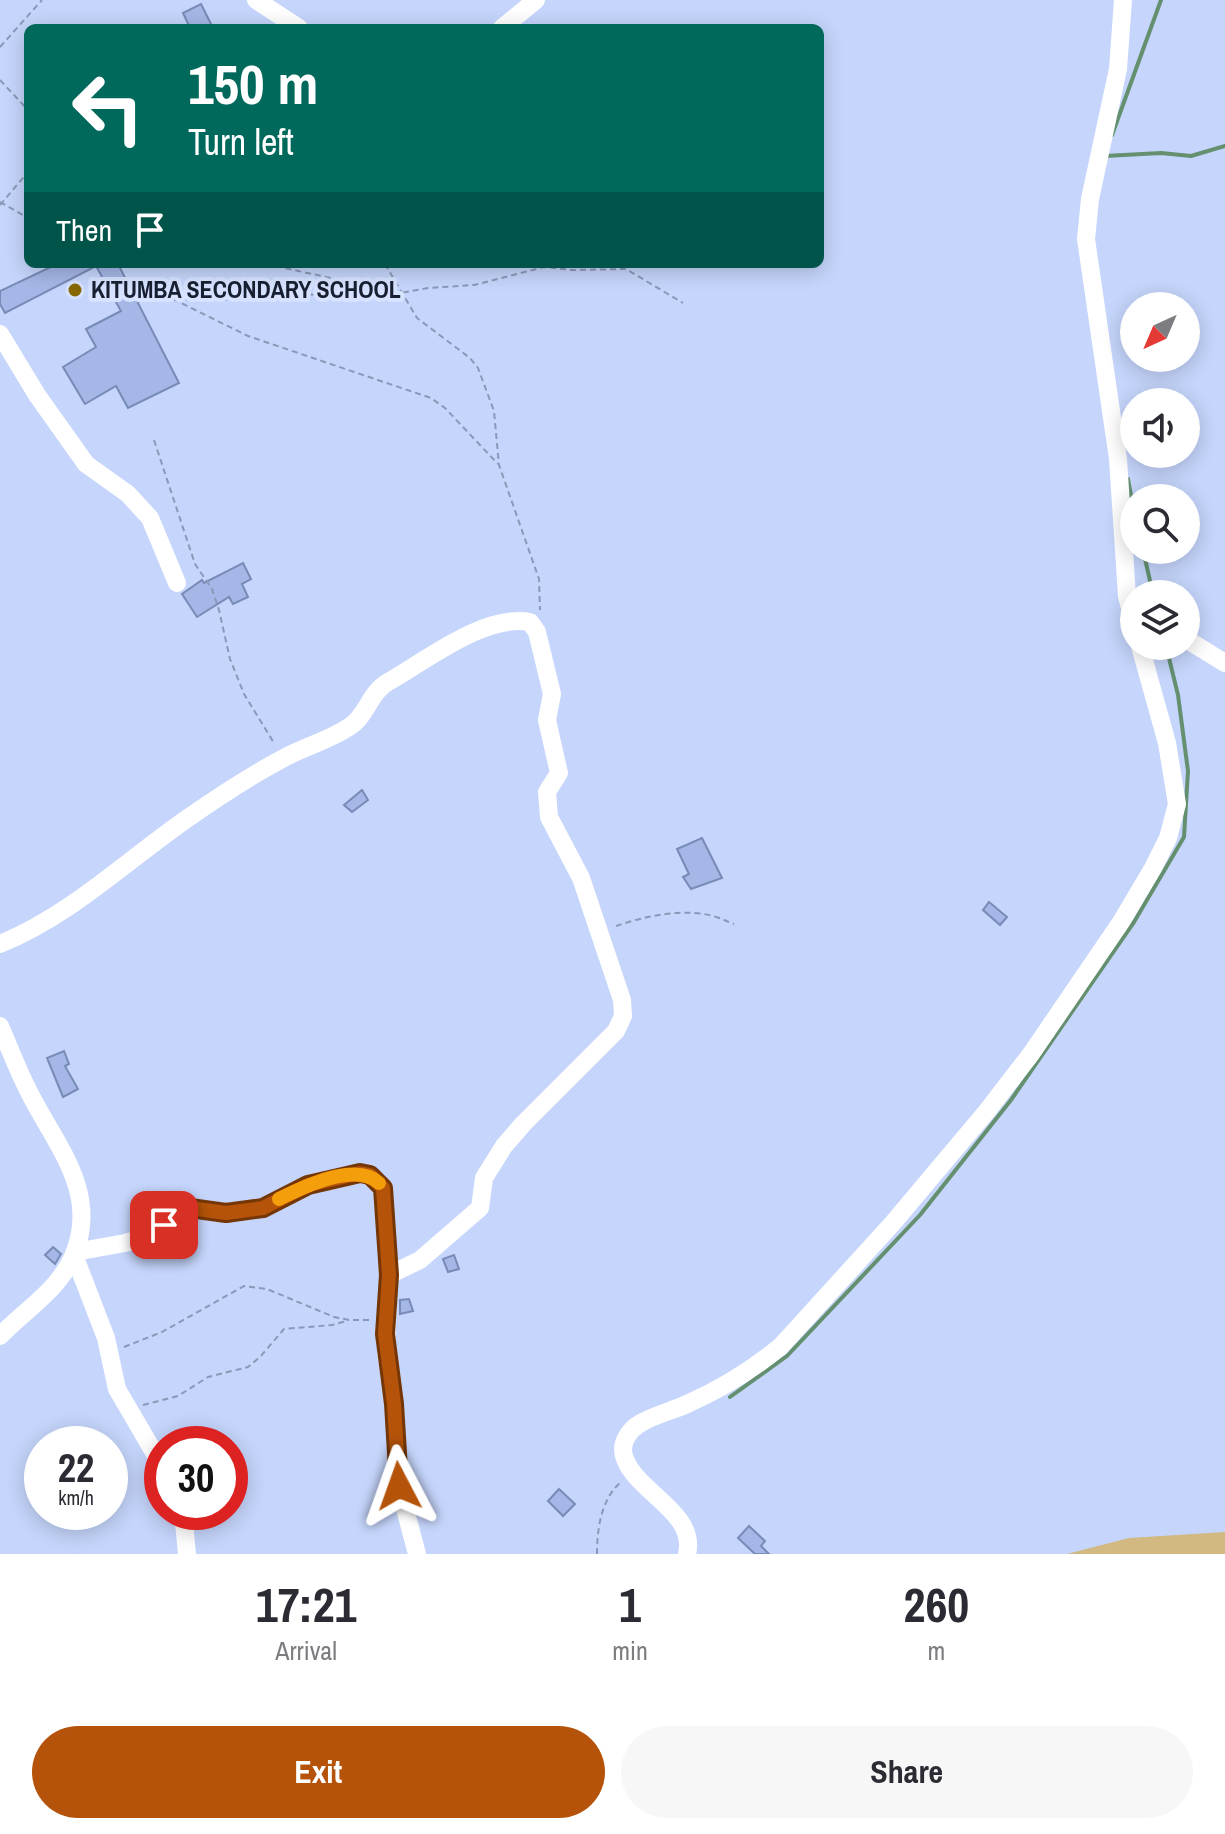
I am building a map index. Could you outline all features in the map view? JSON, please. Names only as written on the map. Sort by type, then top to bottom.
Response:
[{"type":"street","points":[[256,0],[293,24]]},
{"type":"street","points":[[507,24],[536,0]]},
{"type":"street","points":[[1123,0],[1118,69],[1090,199],[1086,239],[1118,459],[1126,580]]},
{"type":"street","points":[[0,334],[37,395],[86,464],[141,505],[150,518],[177,583]]},
{"type":"street","points":[[0,944],[40,925],[82,898],[188,818],[283,758],[348,728],[358,720],[381,686],[469,633],[530,622],[537,632],[552,694],[547,720],[559,773],[547,792],[549,817],[581,878],[622,1000],[623,1016],[616,1031],[504,1146],[484,1178],[480,1208],[420,1260],[389,1275]]},
{"type":"street","points":[[1200,648],[1225,663]]},
{"type":"street","points":[[687,1554],[686,1531],[675,1515],[630,1468],[623,1448],[628,1435],[640,1423],[693,1401],[762,1362],[781,1346],[892,1224],[970,1132],[1031,1054],[1141,891],[1168,838],[1177,804],[1167,743],[1144,660]]},
{"type":"street","points":[[0,1026],[28,1090],[74,1174],[82,1211],[74,1253],[49,1289],[0,1336]]},
{"type":"street","points":[[74,1253],[143,1238],[190,1208],[226,1213],[263,1208],[308,1185],[360,1173],[370,1175],[383,1188],[389,1275],[385,1319],[399,1486],[417,1554]]},
{"type":"street","points":[[74,1253],[100,1319],[117,1389],[144,1433]]},
{"type":"street","points":[[185,1530],[187,1554]]},
{"type":"path","points":[[0,47],[42,0]]},
{"type":"path","points":[[0,80],[24,106]]},
{"type":"path","points":[[24,177],[1,204],[24,216]]},
{"type":"path","points":[[283,268],[400,293],[474,285],[540,268]]},
{"type":"path","points":[[295,268],[300,272]]},
{"type":"path","points":[[387,268],[417,318],[470,358],[478,368],[494,411],[499,465],[539,579],[541,600],[537,632]]},
{"type":"path","points":[[585,268],[626,269],[683,303]]},
{"type":"path","points":[[141,298],[284,298],[380,290]]},
{"type":"path","points":[[173,299],[248,336],[431,398],[445,408],[499,465]]},
{"type":"path","points":[[154,440],[195,564],[212,589],[230,659],[244,694],[283,758]]},
{"type":"path","points":[[600,932],[640,917],[657,915],[711,916],[734,924]]},
{"type":"path","points":[[108,1350],[150,1338],[244,1286],[267,1289],[302,1305],[349,1320]]},
{"type":"path","points":[[130,1408],[178,1396],[208,1377],[248,1367],[284,1329],[332,1325],[349,1320],[385,1319]]},
{"type":"path","points":[[597,1554],[597,1539],[606,1502],[630,1468]]},
{"type":"shaded area","points":[[1225,1532],[1225,1554],[1067,1554],[1129,1538]]},
{"type":"building","points":[[201,4],[211,24],[188,24],[183,13]]},
{"type":"building","points":[[49,268],[92,268],[5,313],[0,304],[0,291]]},
{"type":"building","points":[[97,268],[120,268],[179,383],[128,408],[116,386],[85,404],[63,367],[96,347],[86,329],[121,311]]},
{"type":"building","points":[[243,563],[251,579],[242,584],[248,597],[233,604],[229,597],[197,617],[182,594],[202,580],[204,583]]},
{"type":"building","points":[[362,790],[368,800],[352,812],[344,805]]},
{"type":"building","points":[[702,838],[722,878],[691,889],[683,877],[689,874],[677,849]]},
{"type":"building","points":[[989,902],[1007,917],[1000,925],[983,910]]},
{"type":"building","points":[[64,1051],[69,1064],[65,1066],[78,1089],[63,1097],[47,1058]]},
{"type":"building","points":[[53,1247],[61,1254],[55,1264],[45,1255]]},
{"type":"building","points":[[454,1255],[459,1269],[448,1272],[443,1259]]},
{"type":"building","points":[[409,1299],[413,1311],[400,1314],[400,1300]]},
{"type":"building","points":[[559,1489],[575,1504],[563,1516],[548,1501]]},
{"type":"building","points":[[749,1526],[765,1541],[761,1546],[769,1554],[755,1554],[738,1538]]},
{"type":"waterway","points":[[1112,135],[1161,0]]},
{"type":"waterway","points":[[1105,156],[1161,153],[1191,156],[1225,146]]},
{"type":"waterway","points":[[1128,479],[1129,484]]},
{"type":"waterway","points":[[1146,564],[1150,580]]},
{"type":"waterway","points":[[730,1397],[787,1356],[920,1215],[1011,1100],[1134,922],[1184,837],[1188,771],[1178,695],[1169,660]]},
{"type":"slow traffic","points":[[279,1199],[308,1185],[360,1173],[370,1175],[379,1183]]},
{"type":"place","name":"KITUMBA SECONDARY SCHOOL","points":[[75,290]]},
{"type":"route","points":[[164,1225],[190,1208],[226,1213],[263,1208],[321,1181],[360,1173],[377,1180],[383,1188],[386,1203],[389,1275],[385,1334],[394,1404],[399,1486]]}]
